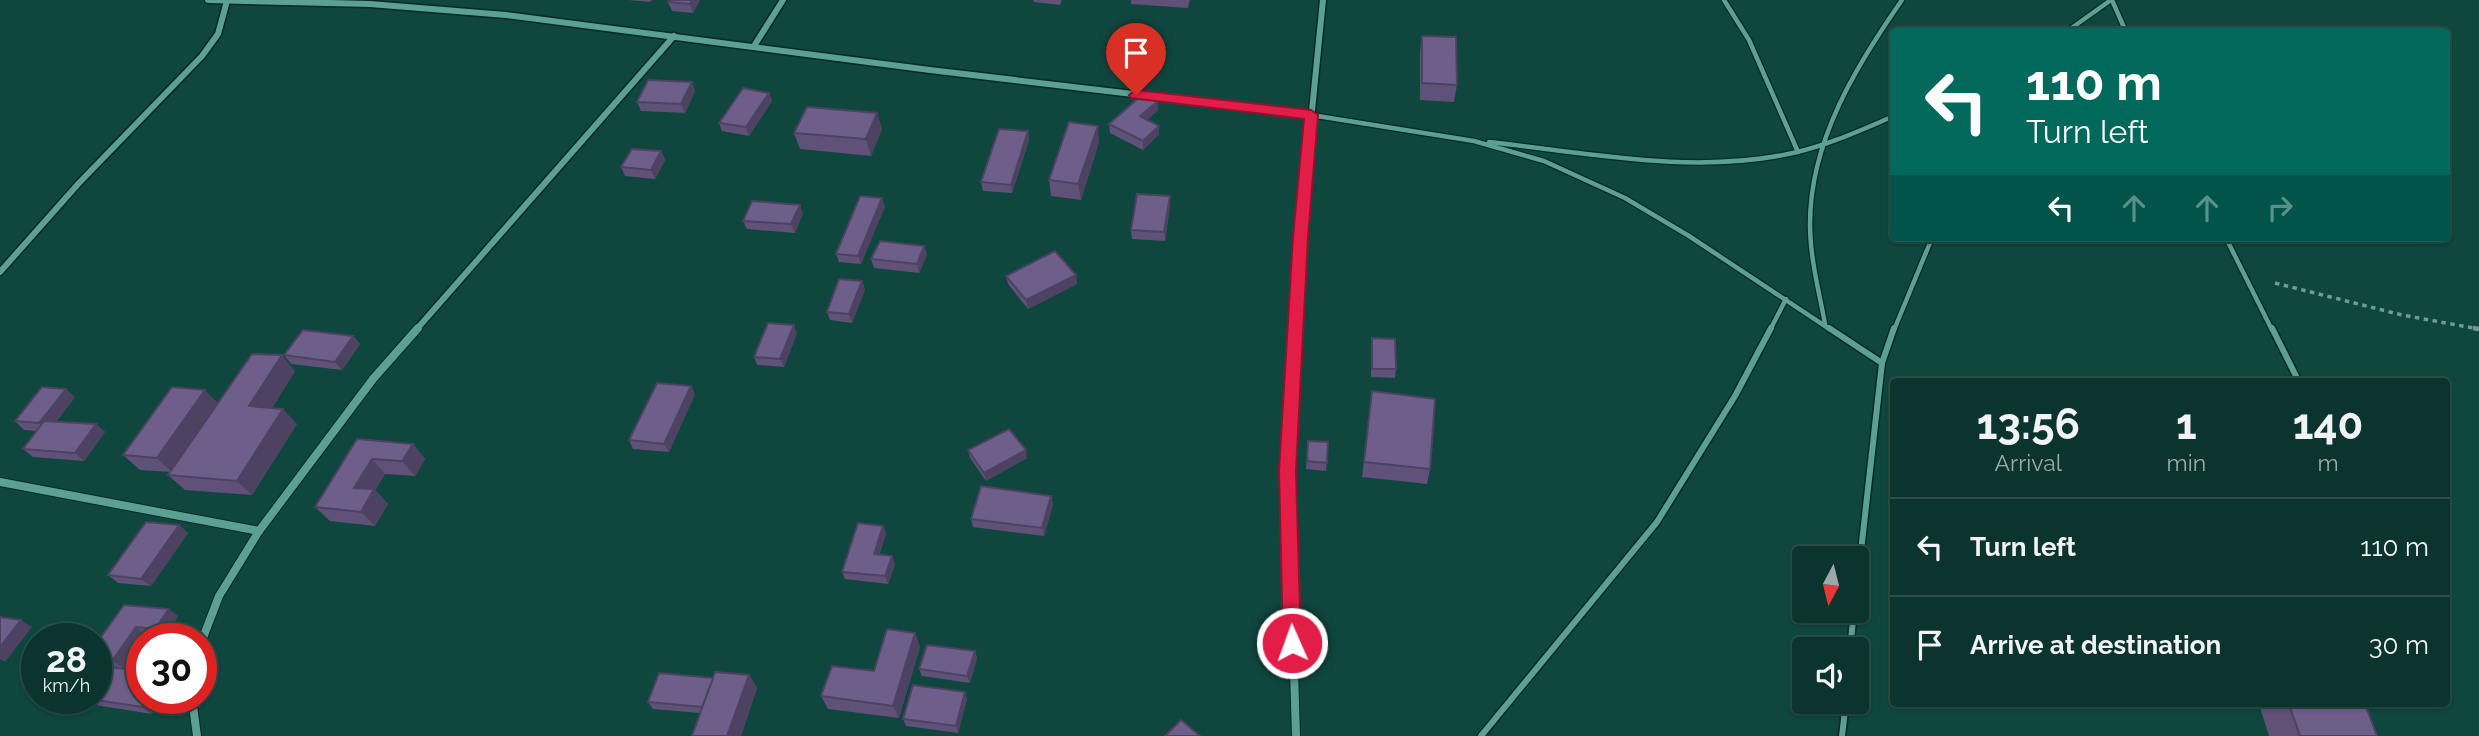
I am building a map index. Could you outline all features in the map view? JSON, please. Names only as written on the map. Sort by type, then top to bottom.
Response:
[{"type":"street","points":[[208,0],[370,4],[506,15],[1311,115]]},
{"type":"street","points":[[754,46],[783,0]]},
{"type":"street","points":[[1296,736],[1288,471],[1300,237],[1322,0]]},
{"type":"street","points":[[0,272],[79,183],[202,56],[218,34],[227,1]]},
{"type":"street","points":[[209,623],[219,596],[259,531],[373,379],[674,36]]},
{"type":"street","points":[[0,482],[259,531]]},
{"type":"street","points":[[194,714],[197,736]]},
{"type":"lane","points":[[1724,0],[1749,40],[1798,152]]},
{"type":"lane","points":[[1825,324],[1814,260],[1810,213],[1822,146],[1851,82],[1878,32],[1902,0]]},
{"type":"lane","points":[[2072,28],[2111,0],[2124,28]]},
{"type":"lane","points":[[1311,115],[1474,141],[1645,161],[1693,163],[1778,157],[1822,146],[1890,118]]},
{"type":"lane","points":[[1474,141],[1544,161],[1625,198],[1689,236],[1882,363]]},
{"type":"lane","points":[[1862,546],[1882,363],[1903,304],[1930,242]]},
{"type":"lane","points":[[2228,242],[2297,378]]},
{"type":"lane","points":[[1481,736],[1657,522],[1735,396],[1786,299]]},
{"type":"lane","points":[[1842,736],[1845,714]]},
{"type":"path","points":[[2244,275],[2402,316],[2479,329]]},
{"type":"building","points":[[692,0],[690,4],[668,2]]},
{"type":"building","points":[[1422,36],[1456,37],[1457,85],[1422,83]]},
{"type":"building","points":[[648,80],[692,82],[681,104],[637,102]]},
{"type":"building","points":[[743,88],[769,93],[746,127],[719,123]]},
{"type":"building","points":[[1142,95],[1157,102],[1140,116],[1159,126],[1143,141],[1109,124]]},
{"type":"building","points":[[807,107],[877,113],[866,139],[794,133]]},
{"type":"building","points":[[1069,122],[1098,126],[1078,184],[1049,180]]},
{"type":"building","points":[[999,129],[1028,131],[1011,185],[981,182]]},
{"type":"building","points":[[632,149],[661,151],[651,170],[621,167]]},
{"type":"building","points":[[1137,194],[1170,196],[1164,232],[1131,230]]},
{"type":"building","points":[[860,196],[882,198],[858,256],[836,254]]},
{"type":"building","points":[[752,201],[800,205],[791,224],[743,221]]},
{"type":"building","points":[[880,241],[924,246],[917,264],[871,259]]},
{"type":"building","points":[[1055,251],[1076,275],[1026,300],[1006,276]]},
{"type":"building","points":[[839,279],[862,281],[849,314],[827,312]]},
{"type":"building","points":[[768,323],[794,325],[780,359],[754,357]]},
{"type":"building","points":[[303,330],[353,336],[335,362],[284,355]]},
{"type":"building","points":[[1372,338],[1395,339],[1396,369],[1372,369]]},
{"type":"building","points":[[252,354],[282,355],[249,406],[283,409],[237,481],[168,475]]},
{"type":"building","points":[[657,383],[691,386],[664,444],[629,440]]},
{"type":"building","points":[[42,387],[66,389],[39,423],[15,421]]},
{"type":"building","points":[[172,387],[205,390],[157,458],[123,455]]},
{"type":"building","points":[[1372,391],[1435,399],[1430,469],[1364,462]]},
{"type":"building","points":[[44,421],[96,424],[75,453],[23,449]]},
{"type":"building","points":[[1009,429],[1026,450],[984,473],[968,450]]},
{"type":"building","points":[[357,439],[413,444],[402,461],[372,459],[354,488],[374,489],[361,512],[315,507]]},
{"type":"building","points":[[1308,441],[1328,442],[1327,463],[1307,461]]},
{"type":"building","points":[[981,486],[1051,496],[1042,528],[971,519]]},
{"type":"building","points":[[146,522],[179,525],[141,579],[108,575]]},
{"type":"building","points":[[858,523],[883,526],[874,554],[892,556],[885,576],[842,572]]},
{"type":"building","points":[[124,605],[169,609],[159,623],[126,623],[126,641],[112,661],[111,623]]},
{"type":"building","points":[[0,617],[21,620],[0,647]]},
{"type":"building","points":[[887,629],[915,633],[893,706],[821,696],[832,666],[874,671]]},
{"type":"building","points":[[927,645],[975,651],[967,676],[919,669]]},
{"type":"building","points":[[112,667],[126,669],[126,705],[112,702]]},
{"type":"building","points":[[715,672],[749,675],[727,736],[692,736]]},
{"type":"building","points":[[659,673],[713,678],[702,707],[648,702]]},
{"type":"building","points":[[913,685],[965,692],[956,726],[903,719]]},
{"type":"building","points":[[2290,707],[2366,707],[2377,736],[2300,736]]},
{"type":"building","points":[[1181,720],[1200,736],[1165,736]]},
{"type":"route","points":[[1136,95],[1311,115],[1300,237],[1288,471],[1292,643]]}]
